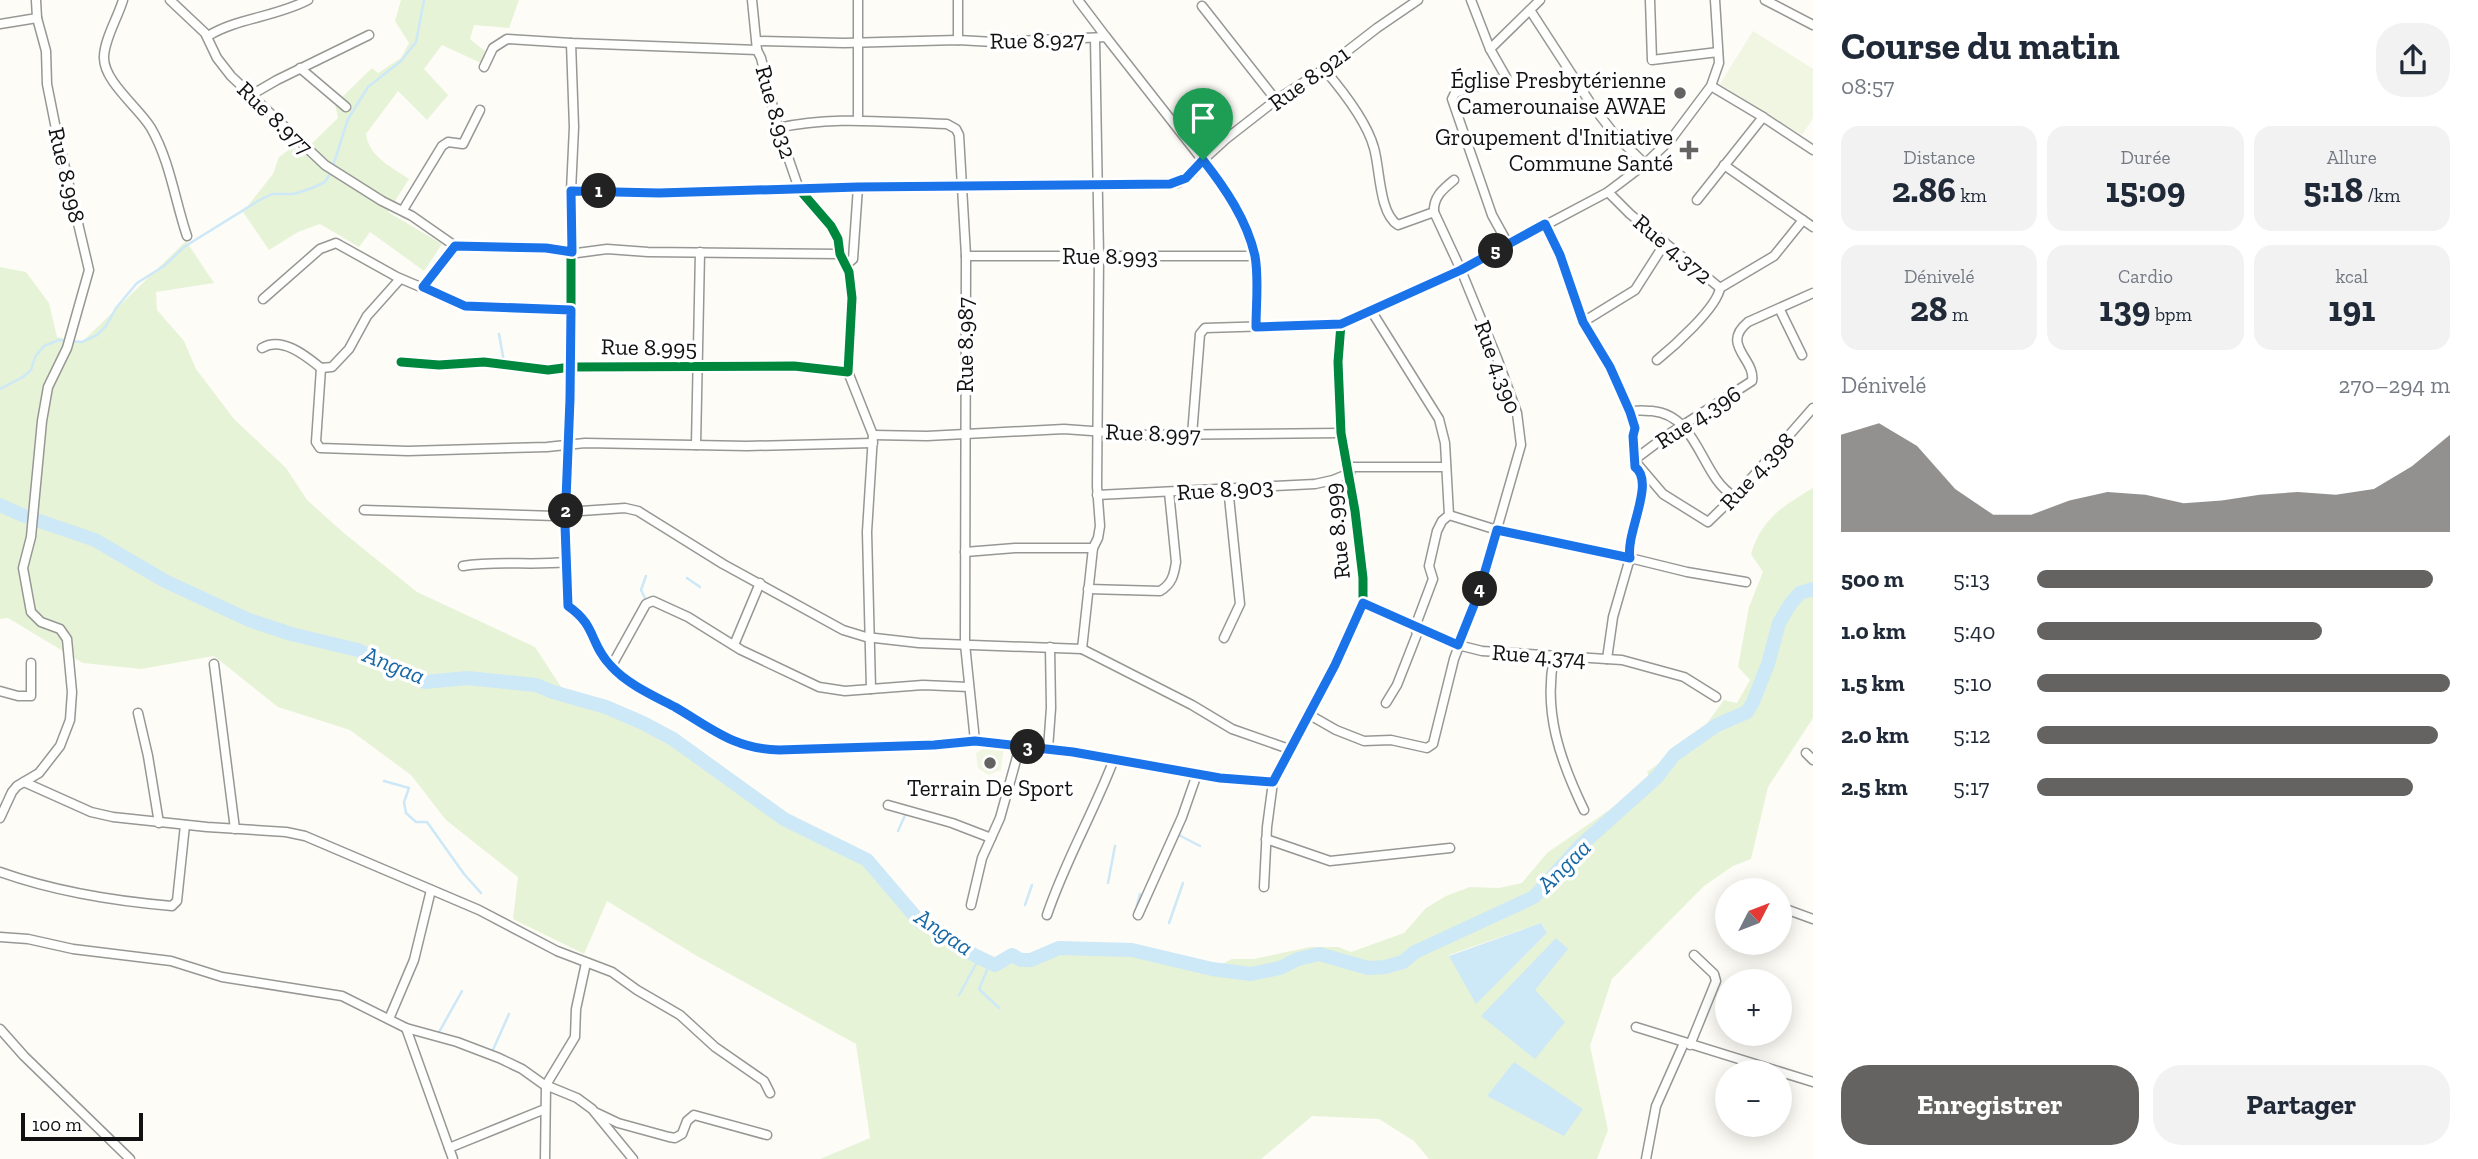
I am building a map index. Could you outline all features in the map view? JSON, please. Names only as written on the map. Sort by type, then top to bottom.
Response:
[{"type":"street","name":"Rue 8.998","points":[[0,818],[12,792],[40,773],[60,746],[67,730],[72,692],[67,639],[60,629],[41,622],[31,612],[23,568],[31,537],[42,421],[48,387],[72,331],[89,270],[47,84],[46,51],[37,18],[36,0]]},
{"type":"street","points":[[123,0],[108,42],[105,62],[114,81],[151,128],[170,178],[187,236]]},
{"type":"street","name":"Rue 8.977","points":[[170,0],[208,36],[223,67],[325,165],[382,201],[403,210],[455,246]]},
{"type":"street","points":[[208,36],[224,27],[277,14],[308,0]]},
{"type":"street","name":"Rue 8.932","points":[[752,0],[757,46],[778,128],[799,189],[1178,183],[1193,173],[1203,160]]},
{"type":"street","points":[[858,0],[858,119]]},
{"type":"street","points":[[958,0],[958,40]]},
{"type":"street","points":[[1078,0],[1107,37]]},
{"type":"street","name":"Rue 8.921","points":[[1203,160],[1276,100],[1324,69],[1377,27],[1418,0]]},
{"type":"street","points":[[1471,0],[1490,48],[1506,77],[1455,93],[1452,99],[1492,215],[1508,244]]},
{"type":"street","points":[[1490,48],[1540,0]]},
{"type":"street","points":[[1650,0],[1652,60],[1718,52]]},
{"type":"street","points":[[1192,435],[1200,334],[1205,328],[1341,324],[1461,270],[1608,192],[1644,164],[1686,120],[1711,86],[1719,63],[1715,0]]},
{"type":"street","points":[[1765,0],[1813,25]]},
{"type":"street","points":[[1202,6],[1276,100]]},
{"type":"street","points":[[1530,10],[1591,104],[1615,135],[1644,164]]},
{"type":"street","points":[[0,24],[37,18]]},
{"type":"street","points":[[251,95],[369,35]]},
{"type":"street","name":"Rue 8.927","points":[[484,67],[494,48],[507,39],[571,44],[757,46],[1107,37],[1222,185],[1240,215],[1255,256],[1256,327]]},
{"type":"street","points":[[1082,649],[1093,548],[1100,526],[1097,495],[1099,256],[1095,38]]},
{"type":"street","name":"Rue 8.995","points":[[571,44],[574,127],[571,191],[571,367],[794,366],[848,372]]},
{"type":"street","points":[[300,68],[346,107]]},
{"type":"street","points":[[1324,69],[1368,131],[1376,156],[1384,203],[1392,222],[1398,225],[1434,212],[1437,198],[1454,180]]},
{"type":"street","points":[[1711,86],[1813,150]]},
{"type":"street","points":[[403,210],[442,146],[448,142],[463,144],[480,110]]},
{"type":"street","points":[[1697,200],[1763,117]]},
{"type":"street","name":"Rue 8.987","points":[[778,128],[812,122],[858,119],[952,126],[956,129],[961,144],[966,256],[965,644],[975,741]]},
{"type":"street","points":[[1724,165],[1813,227]]},
{"type":"street","points":[[846,265],[853,259],[858,187]]},
{"type":"street","points":[[571,191],[659,193],[799,189],[831,226],[846,265],[852,298],[848,372],[873,439],[869,466],[867,532],[871,689]]},
{"type":"street","name":"Rue 4.372","points":[[1608,192],[1720,288],[1774,256],[1803,220]]},
{"type":"street","name":"Rue 4.390","points":[[1308,714],[1336,730],[1364,741],[1385,740],[1430,747],[1458,645],[1478,595],[1521,445],[1517,413],[1461,270],[1434,212]]},
{"type":"street","points":[[1545,224],[1560,255],[1583,322],[1610,367],[1630,412],[1635,428],[1635,467],[1642,472],[1643,479],[1640,508],[1629,550],[1630,558],[1613,617],[1607,659]]},
{"type":"street","points":[[263,299],[331,243],[342,245],[400,279],[465,306],[571,310]]},
{"type":"street","points":[[1583,322],[1635,290],[1665,243]]},
{"type":"street","points":[[423,287],[455,246],[546,248],[572,252],[607,249],[840,254]]},
{"type":"street","points":[[696,444],[700,252]]},
{"type":"street","name":"Rue 8.993","points":[[966,256],[1255,256]]},
{"type":"street","points":[[262,348],[273,344],[288,347],[304,354],[321,368],[332,367],[345,354],[367,316],[400,279]]},
{"type":"street","points":[[1657,360],[1701,318],[1716,300],[1720,288]]},
{"type":"street","name":"Rue 4.396","points":[[1634,460],[1752,381],[1752,374],[1738,347],[1741,328],[1748,322],[1813,293]]},
{"type":"street","points":[[1780,310],[1802,355]]},
{"type":"street","points":[[1372,312],[1439,419],[1445,443],[1449,515]]},
{"type":"street","name":"Rue 8.999","points":[[1264,887],[1266,839],[1273,782],[1335,665],[1363,603],[1363,578],[1349,470],[1341,433],[1338,362],[1341,324]]},
{"type":"street","points":[[401,362],[439,365],[485,362],[548,370],[571,367],[565,562],[568,606],[588,624],[596,647],[611,667],[720,736],[755,749],[779,750],[934,745],[975,741],[1048,749],[1197,774],[1273,782]]},
{"type":"street","name":"Rue 8.997","points":[[321,368],[316,442],[320,448],[408,451],[547,447],[569,443],[818,445],[901,437],[1064,429],[1192,435],[1341,433]]},
{"type":"street","name":"Rue 4.398","points":[[1634,460],[1663,494],[1708,523],[1813,408]]},
{"type":"street","points":[[1630,412],[1664,412],[1673,417],[1698,445],[1720,483],[1734,496]]},
{"type":"street","name":"Rue 8.903","points":[[1097,495],[1321,483],[1349,470],[1446,467]]},
{"type":"street","points":[[1224,638],[1240,604],[1228,488]]},
{"type":"street","points":[[1088,589],[1160,591],[1167,587],[1175,573],[1176,562],[1169,492]]},
{"type":"street","points":[[364,510],[555,516],[566,512],[625,508],[638,511],[723,564],[843,629],[869,638],[935,645],[1082,649],[1192,705],[1232,729],[1289,749]]},
{"type":"street","points":[[1449,515],[1497,530],[1687,572],[1746,582]]},
{"type":"street","points":[[1386,703],[1397,685],[1414,643],[1417,634],[1415,627],[1433,579],[1429,566],[1437,531],[1449,515]]},
{"type":"street","points":[[965,552],[1015,548],[1093,548]]},
{"type":"street","points":[[463,566],[565,562]]},
{"type":"street","points":[[734,645],[760,583]]},
{"type":"street","points":[[611,667],[649,601],[653,601],[819,687],[845,691],[923,685],[969,687]]},
{"type":"street","name":"Rue 4.374","points":[[1363,603],[1458,645],[1482,651],[1634,663],[1675,674],[1716,697]]},
{"type":"street","points":[[1048,749],[1051,708],[1050,647]]},
{"type":"street","points":[[1554,657],[1549,687],[1555,735],[1565,771],[1584,810]]},
{"type":"street","points":[[0,691],[18,696],[31,695],[31,663]]},
{"type":"street","points":[[214,664],[235,829]]},
{"type":"street","points":[[138,713],[159,823]]},
{"type":"street","points":[[971,905],[982,858],[1000,818],[1020,746]]},
{"type":"street","points":[[1806,753],[1813,760]]},
{"type":"street","points":[[1047,915],[1058,882],[1114,759]]},
{"type":"street","points":[[1138,915],[1182,817],[1197,774]]},
{"type":"street","points":[[24,782],[91,812],[113,817],[286,832],[305,836],[479,910],[530,938],[612,972],[680,1016],[715,1047],[764,1081],[770,1093]]},
{"type":"street","points":[[888,805],[952,823],[991,838]]},
{"type":"street","points":[[0,872],[83,896],[173,906],[177,901],[185,825]]},
{"type":"street","points":[[1266,839],[1330,861],[1450,848]]},
{"type":"street","points":[[389,1019],[414,960],[431,890]]},
{"type":"street","points":[[1792,911],[1813,919]]},
{"type":"street","points":[[0,937],[171,961],[260,984],[342,996],[406,1028],[457,1042],[499,1058],[546,1085],[577,1098],[595,1112],[618,1123],[675,1138],[682,1134],[687,1121],[694,1115],[767,1135]]},
{"type":"street","points":[[1646,1159],[1656,1106],[1716,981],[1714,974],[1694,954]]},
{"type":"street","points":[[545,1159],[546,1085],[575,1037],[576,1009],[586,963]]},
{"type":"street","points":[[1636,1027],[1813,1082]]},
{"type":"street","points":[[406,1028],[453,1159]]},
{"type":"street","points":[[0,1029],[24,1056],[130,1159]]},
{"type":"street","points":[[449,1148],[545,1109]]},
{"type":"street","points":[[595,1112],[633,1159]]},
{"type":"green space","points":[[401,0],[519,0],[509,28],[474,25],[470,39],[486,52],[481,63],[442,45],[424,69],[448,95],[427,120],[398,91],[366,134],[376,155],[409,179],[388,212],[442,244],[424,271],[370,232],[359,247],[320,224],[298,232],[269,250],[243,212],[273,174],[279,157],[294,146],[301,154],[338,118],[335,104],[372,68],[378,73],[401,58],[409,43],[395,21]]},
{"type":"green space","points":[[1753,31],[1813,69],[1813,118],[1802,135],[1720,84]]},
{"type":"green space","points":[[186,241],[214,283],[156,292],[157,310],[184,341],[196,369],[234,419],[286,468],[307,500],[345,534],[417,592],[535,647],[567,696],[606,707],[673,739],[784,819],[867,860],[920,922],[947,935],[974,955],[996,965],[1012,955],[1021,960],[1033,960],[1059,948],[1075,947],[1132,950],[1212,969],[1232,959],[1254,959],[1310,947],[1338,947],[1351,952],[1404,933],[1426,908],[1446,896],[1470,887],[1499,888],[1522,883],[1547,853],[1651,781],[1647,772],[1699,734],[1724,700],[1737,703],[1750,680],[1738,667],[1749,607],[1763,572],[1751,554],[1761,531],[1775,514],[1813,488],[1813,718],[1768,787],[1751,859],[1733,866],[1704,886],[1612,979],[1590,1046],[1608,1130],[1597,1159],[1429,1159],[1414,1141],[1379,1119],[1312,1116],[1261,1159],[820,1159],[870,1138],[856,1044],[697,956],[607,901],[584,954],[513,919],[518,877],[446,820],[411,775],[350,730],[278,707],[214,656],[141,669],[83,663],[8,618],[0,619],[0,267],[26,272],[49,303],[57,337],[82,342]],"holes":[[[1541,923],[1547,933],[1476,1003],[1449,955]]]},
{"type":"green space","name":"Terrain De Sport","points":[[991,744],[1008,747],[1003,752],[1001,770],[988,775],[978,768],[976,753]]},
{"type":"water","points":[[1541,923],[1547,933],[1476,1004],[1449,956]]},
{"type":"water","points":[[1556,938],[1568,949],[1535,990],[1565,1022],[1535,1059],[1481,1016]]},
{"type":"water","points":[[1514,1062],[1583,1109],[1564,1136],[1487,1096]]},
{"type":"waterway","points":[[333,166],[348,119],[368,87],[401,61],[416,42],[424,0]]},
{"type":"waterway","points":[[0,389],[31,370],[35,357],[44,346],[59,340],[82,342],[97,335],[137,283],[164,266],[184,247],[258,201],[272,194],[294,194],[312,188],[325,182],[331,172]]},
{"type":"waterway","points":[[499,334],[504,362]]},
{"type":"waterway","name":"Angaa","points":[[0,505],[95,540],[165,581],[249,620],[291,634],[358,650],[425,682],[467,678],[536,685],[606,707],[643,723],[673,739],[784,819],[867,860],[920,922],[947,935],[974,955],[995,965],[1012,955],[1021,960],[1031,960],[1059,948],[1132,950],[1212,969],[1251,974],[1280,968],[1298,959],[1319,954],[1368,968],[1403,962],[1415,952],[1534,897],[1579,847],[1657,777],[1674,755],[1717,725],[1747,712],[1768,664],[1779,623],[1800,593],[1813,589]]},
{"type":"waterway","points":[[646,576],[641,590],[646,600]]},
{"type":"waterway","points":[[687,578],[700,587]]},
{"type":"waterway","points":[[384,781],[409,788],[404,802],[406,813],[416,822],[427,822],[481,893]]},
{"type":"waterway","points":[[898,831],[906,813]]},
{"type":"waterway","points":[[1175,833],[1200,846]]},
{"type":"waterway","points":[[1108,883],[1115,846]]},
{"type":"waterway","points":[[1169,923],[1183,883]]},
{"type":"waterway","points":[[1025,905],[1032,885]]},
{"type":"waterway","points":[[1134,916],[1140,894]]},
{"type":"waterway","points":[[959,995],[976,964]]},
{"type":"waterway","points":[[987,970],[979,989],[999,1008]]},
{"type":"waterway","points":[[438,1034],[462,991]]},
{"type":"waterway","points":[[492,1052],[509,1014]]},
{"type":"cycle path","points":[[799,189],[831,226],[849,272],[852,298],[848,372],[794,366],[571,367],[571,191],[659,193],[799,189]]},
{"type":"cycle path","points":[[401,362],[439,365],[484,362],[548,370],[571,367],[565,525],[568,606],[584,621],[603,658],[623,678],[722,735],[763,749],[779,750],[934,745],[975,741],[1073,752],[1220,778],[1273,782],[1335,665],[1363,603],[1363,578],[1355,511],[1341,433],[1338,362],[1341,324]]},
{"type":"place","name":"Église Presbytérienne Camerounaise AWAE","points":[[1680,93]]},
{"type":"place","name":"Groupement d'Initiative Commune Santé","points":[[1689,150]]},
{"type":"place","name":"Terrain De Sport","points":[[990,763]]},
{"type":"route","points":[[1203,160],[1240,215],[1255,256],[1256,327],[1341,324],[1461,270],[1545,224],[1560,255],[1583,322],[1610,367],[1630,412],[1635,428],[1633,457],[1635,467],[1642,472],[1643,479],[1639,497],[1640,508],[1629,550],[1630,558],[1497,530],[1478,595],[1458,645],[1363,603],[1335,665],[1273,782],[1220,778],[1073,752],[975,741],[934,745],[765,750],[744,746],[720,736],[611,667],[594,644],[588,624],[568,606],[565,525],[571,310],[465,306],[423,287],[455,246],[546,248],[572,252],[571,191],[659,193],[858,187],[1170,184],[1178,183],[1193,173],[1203,160]]}]
